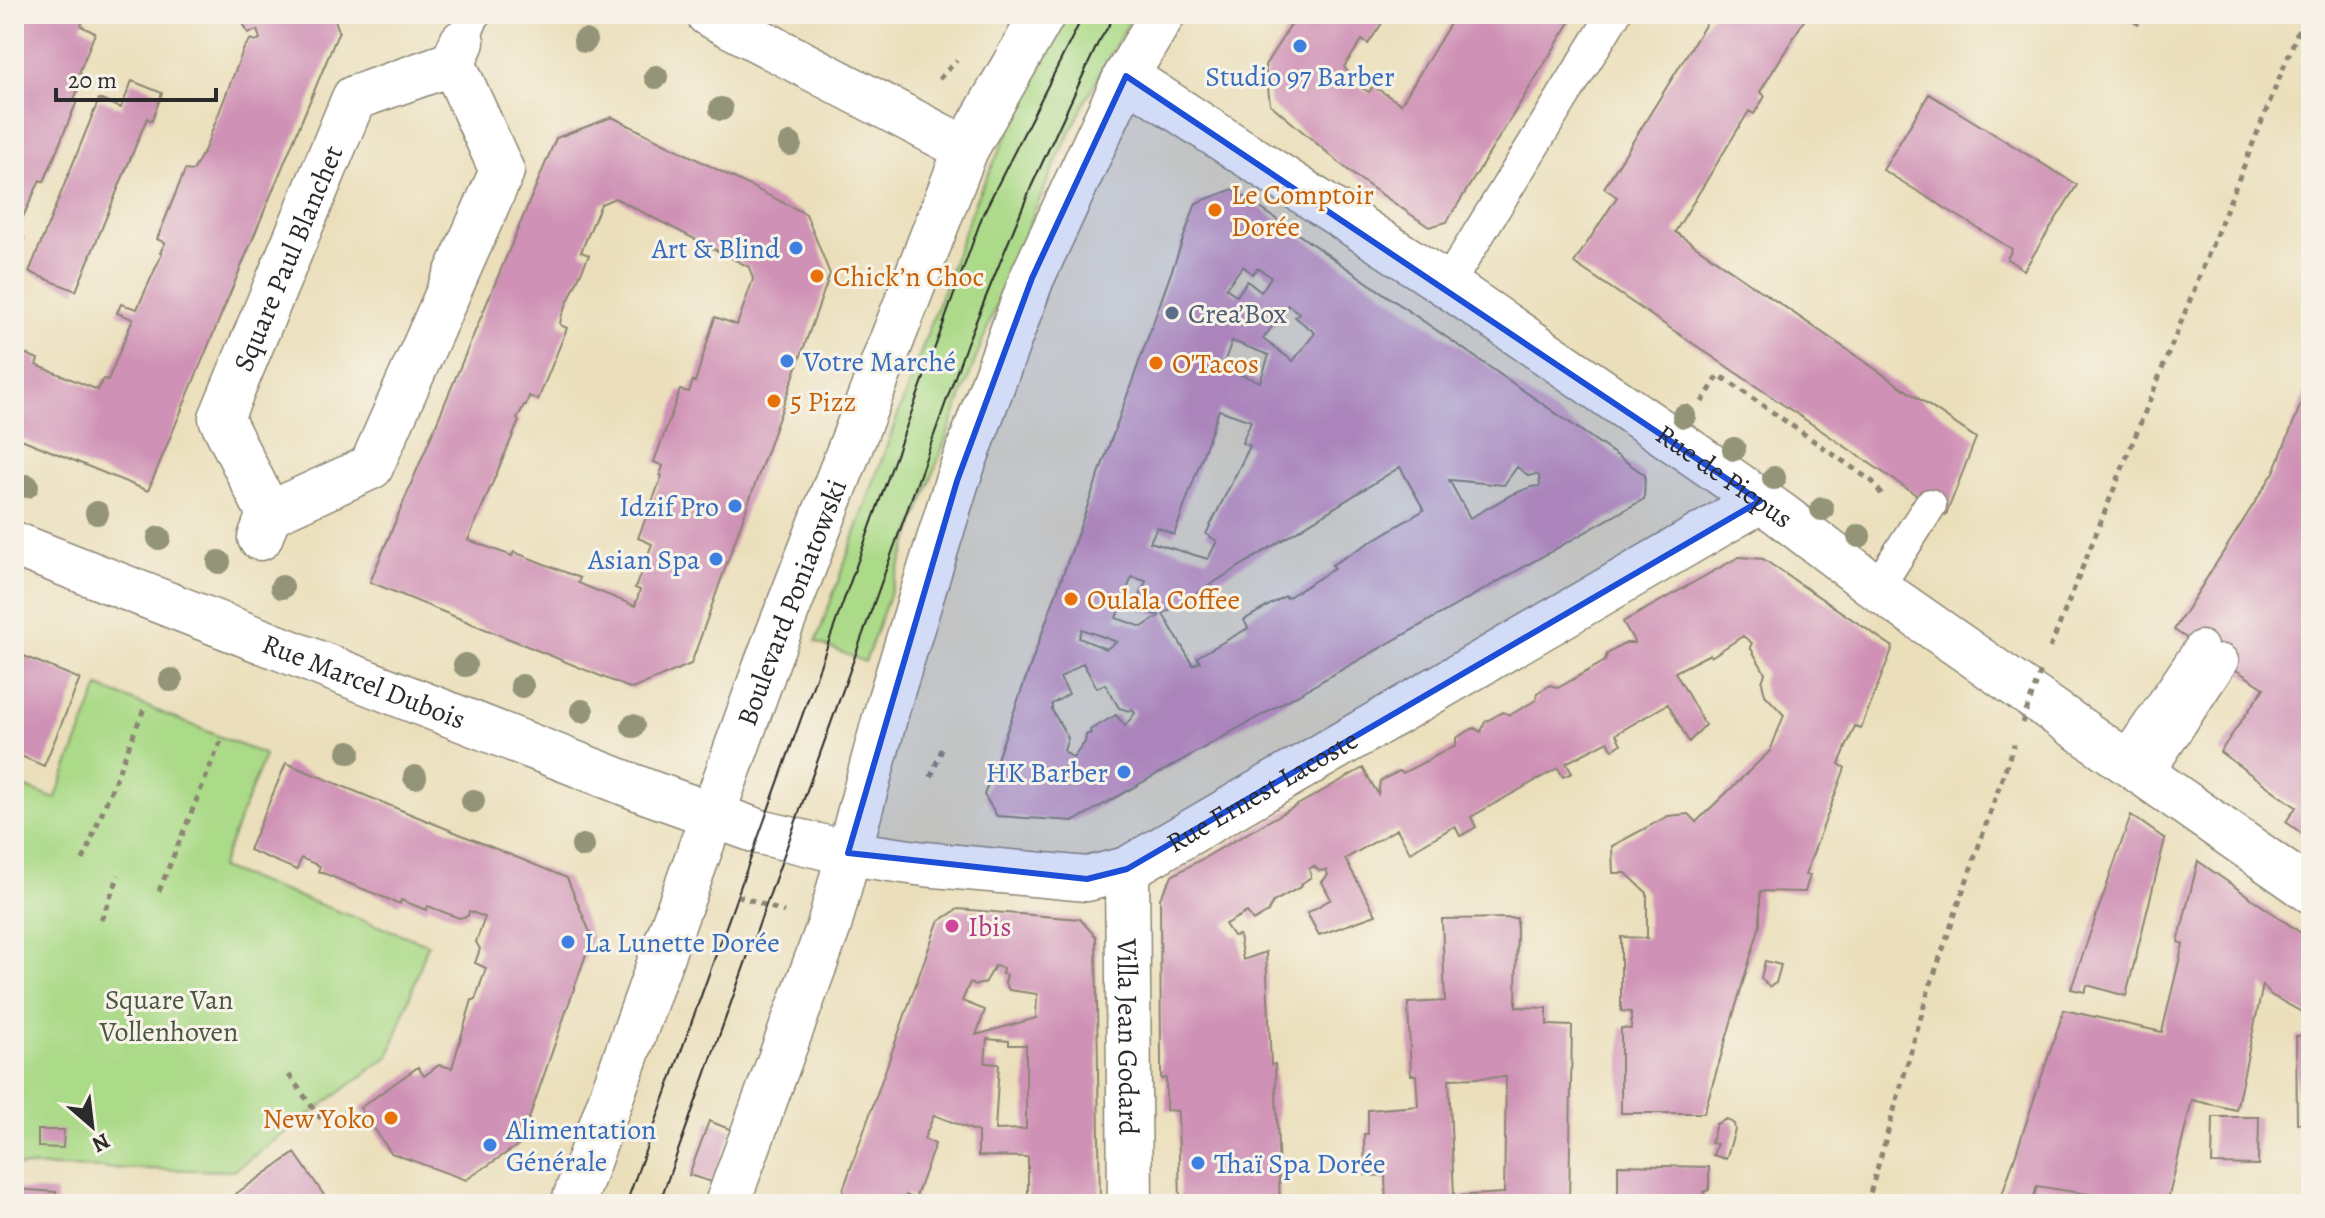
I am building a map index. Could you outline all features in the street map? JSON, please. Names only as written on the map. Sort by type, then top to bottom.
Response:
[{"type":"street","points":[[708,14],[966,149]]},
{"type":"street","name":"Boulevard Poniatowski","points":[[573,1204],[769,657],[966,149],[1043,14]]},
{"type":"street","points":[[727,1204],[829,926],[890,699],[957,481],[1032,278],[1126,76],[1163,14]]},
{"type":"street","name":"Square Paul Blanchet","points":[[463,39],[502,171],[371,467],[265,526],[221,418],[354,98],[463,39]]},
{"type":"street","name":"Rue de Picpus","points":[[1126,76],[1447,285],[1780,514],[1877,588],[2311,891]]},
{"type":"street","name":"Rue Ernest Lacoste","points":[[713,816],[760,832],[848,853],[924,864],[1087,879],[1127,869],[1760,501]]},
{"type":"street","name":"Rue Marcel Dubois","points":[[14,544],[713,816]]},
{"type":"street","name":"Villa Jean Godard","points":[[1127,869],[1130,1204]]},
{"type":"lane","points":[[1447,285],[1614,14]]},
{"type":"lane","points":[[1877,588],[1930,505]]},
{"type":"lane","points":[[2135,769],[2211,654]]},
{"type":"path","points":[[2022,723],[2305,14]]},
{"type":"path","points":[[1700,405],[1719,375],[1873,482],[1882,495],[1875,506]]},
{"type":"path","points":[[83,860],[145,706]]},
{"type":"path","points":[[159,891],[222,738]]},
{"type":"path","points":[[1867,1204],[1928,992],[2016,738]]},
{"type":"path","points":[[931,777],[944,744]]},
{"type":"path","points":[[101,920],[119,875]]},
{"type":"path","points":[[289,1075],[329,1130]]},
{"type":"highlighted area","points":[[1126,76],[1760,501],[1127,869],[1087,879],[848,853],[957,481],[1032,278]]},
{"type":"green space","points":[[1067,14],[1134,14],[1075,122],[1025,233],[961,397],[865,662],[816,642],[976,199]]},
{"type":"green space","name":"Square Van Vollenhoven","points":[[99,687],[265,755],[220,868],[428,944],[389,1056],[233,1171],[14,1166],[14,783],[55,799]]},
{"type":"building","points":[[23,14],[86,14],[81,26],[95,33],[79,73],[83,75],[74,100],[77,101],[44,182],[40,180],[15,234],[24,238],[14,261],[14,37]]},
{"type":"building","points":[[252,14],[333,14],[339,31],[148,491],[14,436],[14,349],[38,359],[36,365],[98,390],[103,379],[108,380],[133,319],[117,313],[121,304],[137,309],[162,254],[165,243],[157,239],[185,170],[193,171],[205,149],[244,48],[251,39],[260,39],[257,30],[248,33],[241,19]]},
{"type":"building","points":[[1298,14],[1388,14],[1368,44],[1362,40],[1344,67],[1349,73],[1348,80],[1369,92],[1373,86],[1401,104],[1456,14],[1575,14],[1447,222],[1429,227],[1355,176],[1270,104],[1265,65]]},
{"type":"building","points":[[1712,14],[1808,14],[1760,92],[1765,96],[1754,114],[1749,111],[1675,232],[1976,438],[1946,515],[1574,263],[1617,197],[1604,188]]},
{"type":"building","points":[[2121,14],[2142,14],[2138,25]]},
{"type":"building","points":[[132,81],[162,93],[152,121],[147,118],[76,291],[29,272],[99,99],[121,108]]},
{"type":"building","points":[[1929,94],[2077,185],[2024,270],[2007,259],[2012,249],[1883,170]]},
{"type":"building","points":[[612,117],[806,214],[830,274],[691,664],[632,689],[370,582],[556,138]],"holes":[[[615,198],[749,267],[753,279],[737,325],[715,317],[695,382],[689,392],[680,390],[654,462],[663,466],[662,476],[638,538],[652,544],[635,588],[640,590],[635,606],[578,583],[580,578],[514,552],[512,556],[468,540],[519,421],[517,419],[529,396],[538,400],[567,328],[560,325],[561,317],[589,255],[581,252],[601,204]]]},
{"type":"building","points":[[1233,189],[1645,475],[1644,499],[1074,821],[997,816],[984,795],[1196,203]],"holes":[[[1243,266],[1252,274],[1258,268],[1271,277],[1261,292],[1247,281],[1237,296],[1226,288]],[[1288,305],[1299,313],[1295,317],[1315,333],[1293,361],[1263,339]],[[1232,341],[1269,355],[1260,382],[1222,368]],[[1219,410],[1251,421],[1242,443],[1250,446],[1206,534],[1217,541],[1208,559],[1150,542],[1157,527],[1174,535]],[[1400,467],[1424,510],[1332,565],[1335,568],[1287,598],[1285,596],[1244,620],[1248,628],[1197,657],[1200,662],[1193,665],[1163,614]],[[1517,467],[1529,476],[1539,476],[1540,486],[1511,495],[1470,518],[1449,480],[1504,485]],[[1132,577],[1146,581],[1136,607],[1159,616],[1142,627],[1116,618]],[[1082,629],[1117,642],[1106,649],[1079,638]],[[1083,663],[1097,688],[1105,684],[1119,708],[1132,709],[1135,713],[1125,726],[1116,715],[1090,730],[1091,733],[1086,735],[1085,742],[1073,758],[1064,751],[1068,738],[1052,710],[1052,704],[1069,694],[1060,678]]]},
{"type":"building","points":[[2311,378],[2311,840],[2286,822],[2296,807],[2220,752],[2264,688],[2174,630],[2274,472]]},
{"type":"building","points":[[1739,557],[1763,559],[1893,647],[1861,728],[1855,726],[1839,764],[1845,768],[1805,875],[1810,875],[1805,892],[1760,891],[1760,925],[1704,1113],[1621,1113],[1621,1028],[1631,1029],[1631,1012],[1621,1011],[1621,937],[1647,938],[1647,893],[1626,873],[1613,873],[1612,846],[1668,816],[1688,814],[1696,822],[1770,751],[1784,715],[1765,695],[1762,682],[1765,673],[1750,647],[1752,643],[1743,636],[1711,657],[1710,654],[1675,672],[1705,725],[1689,742],[1668,704],[1616,734],[1621,744],[1613,750],[1608,741],[1566,763],[1572,773],[1563,777],[1558,768],[1471,817],[1476,827],[1460,836],[1455,826],[1410,852],[1397,829],[1345,859],[1376,915],[1319,935],[1307,913],[1331,899],[1322,882],[1328,875],[1326,870],[1319,871],[1314,866],[1309,869],[1311,877],[1302,886],[1273,902],[1268,912],[1253,921],[1247,912],[1225,924],[1233,936],[1239,935],[1243,960],[1266,952],[1271,1065],[1275,1064],[1280,1204],[1180,1204],[1178,1111],[1166,1110],[1166,1078],[1161,1079],[1160,898],[1172,876],[1363,768],[1378,794],[1380,781],[1399,771],[1403,773],[1456,745],[1456,738],[1474,728],[1481,732],[1485,722],[1503,712],[1510,715],[1536,700],[1537,693],[1551,685],[1558,688],[1605,661],[1607,654],[1626,643],[1635,643],[1623,622]]},
{"type":"building","points":[[14,652],[80,679],[44,766],[14,753]]},
{"type":"building","points":[[286,763],[567,878],[592,937],[520,1144],[466,1180],[391,1153],[360,1108],[418,1067],[424,1076],[439,1065],[452,1068],[472,1000],[475,1000],[486,968],[475,963],[480,949],[476,942],[485,917],[469,911],[468,916],[459,918],[428,906],[426,910],[401,900],[400,904],[318,871],[320,866],[301,858],[297,870],[249,850]]},
{"type":"building","points":[[2131,815],[2165,839],[2126,996],[2087,985],[2085,992],[2071,989]]},
{"type":"building","points":[[2198,861],[2311,940],[2311,1126],[2297,1123],[2296,1036],[2307,1035],[2307,1015],[2271,995],[2263,985],[2236,1110],[2192,1100],[2167,1204],[2037,1186],[2034,1196],[2083,1204],[1999,1204],[2064,1010],[2162,1032],[2183,944],[2178,942]]},
{"type":"building","points":[[958,909],[1080,919],[1096,937],[1100,1204],[1028,1204],[1028,1157],[978,1156],[978,1132],[934,1115],[924,1139],[935,1144],[915,1199],[906,1195],[903,1204],[838,1204],[938,922]],"holes":[[[995,966],[1003,968],[1002,974],[1007,975],[1005,983],[1009,990],[1037,994],[1036,1018],[976,1035],[985,1010],[962,1001],[970,982],[976,985],[985,983]],[[987,1039],[1009,1041],[1009,1045],[1026,1045],[1026,1129],[995,1130],[999,1064],[985,1063]]]},
{"type":"building","points":[[1517,918],[1516,1007],[1547,1008],[1547,1025],[1572,1026],[1569,1204],[1386,1204],[1385,1176],[1365,1175],[1364,1134],[1368,1134],[1368,1110],[1418,1106],[1416,1075],[1411,1075],[1408,1003],[1445,1001],[1442,919]],"holes":[[[1506,1077],[1504,1193],[1454,1196],[1449,1079]]]},
{"type":"building","points":[[1765,961],[1781,965],[1776,983],[1769,987],[1761,978]]},
{"type":"building","points":[[2213,1117],[2259,1117],[2258,1165],[2212,1164]]},
{"type":"building","points":[[1727,1119],[1734,1124],[1735,1130],[1726,1159],[1713,1155],[1717,1144],[1711,1143],[1716,1124]]},
{"type":"building","points":[[709,1121],[732,1130],[712,1182],[689,1175]]},
{"type":"building","points":[[38,1130],[64,1130],[63,1148],[38,1147]]},
{"type":"building","points":[[295,1153],[326,1198],[326,1204],[240,1204],[234,1195]]},
{"type":"building","points":[[1618,1165],[1709,1167],[1709,1190],[1704,1192],[1704,1204],[1618,1204]]},
{"type":"building","points":[[14,1189],[56,1192],[56,1204],[14,1204]]},
{"type":"tram line","points":[[626,1204],[983,214],[1084,14]]},
{"type":"tram line","points":[[659,1204],[967,343],[1031,187],[1098,43],[1116,14]]},
{"type":"place","name":"Studio 97 Barber","points":[[1300,46]]},
{"type":"place","name":"Le Comptoir Dorée","points":[[1215,210]]},
{"type":"place","name":"Art & Blind","points":[[796,248]]},
{"type":"place","name":"Chick’n Choc","points":[[817,276]]},
{"type":"place","name":"Crea’Box","points":[[1172,313]]},
{"type":"place","name":"Votre Marché","points":[[787,361]]},
{"type":"place","name":"O'Tacos","points":[[1156,363]]},
{"type":"place","name":"5 Pizz","points":[[774,401]]},
{"type":"place","name":"Idzif Pro","points":[[735,506]]},
{"type":"place","name":"Asian Spa","points":[[716,559]]},
{"type":"place","name":"Oulala Coffee","points":[[1071,599]]},
{"type":"place","name":"HK Barber","points":[[1124,772]]},
{"type":"place","name":"Ibis","points":[[952,926]]},
{"type":"place","name":"La Lunette Dorée","points":[[568,942]]},
{"type":"place","name":"New Yoko","points":[[391,1118]]},
{"type":"place","name":"Alimentation Générale","points":[[490,1145]]},
{"type":"place","name":"Thaï Spa Dorée","points":[[1198,1163]]}]
